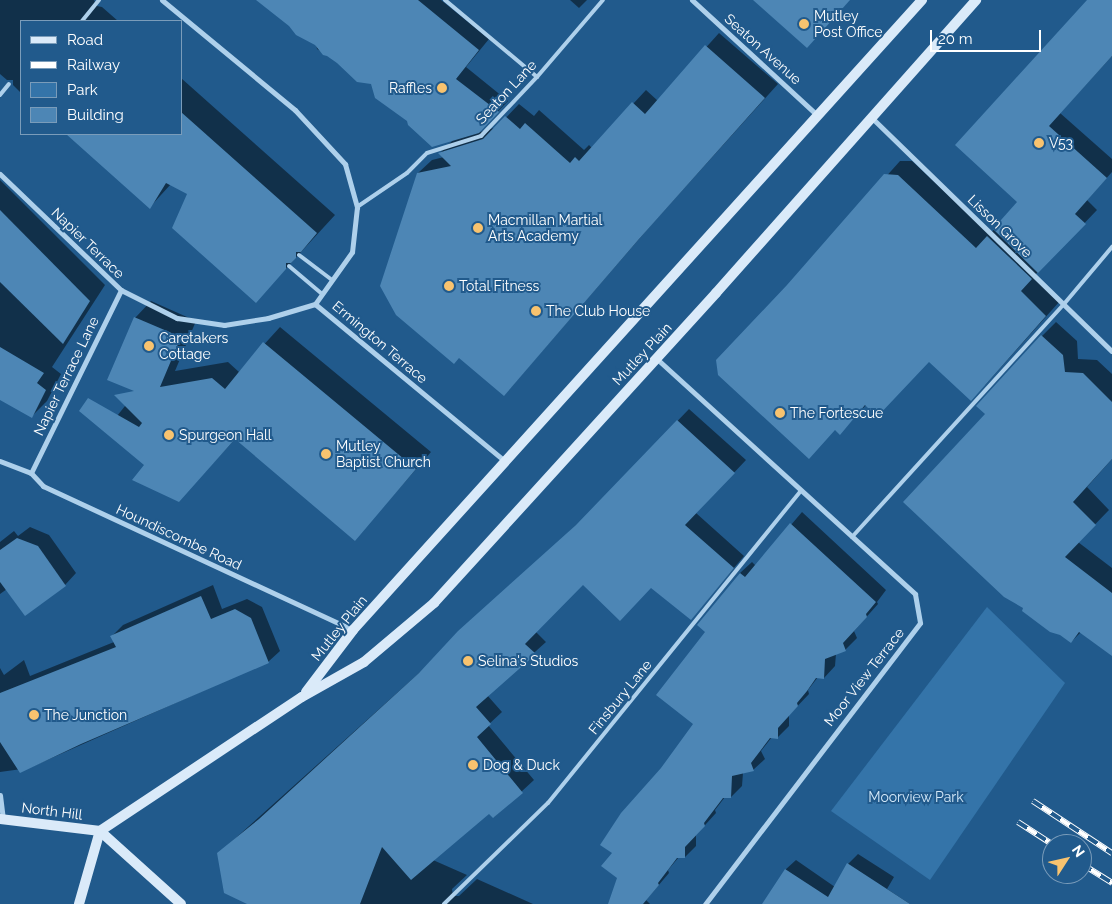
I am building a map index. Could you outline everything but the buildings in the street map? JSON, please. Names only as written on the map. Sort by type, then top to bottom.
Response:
[{"type":"main road","name":"Mutley Plain","points":[[302,697],[353,630],[922,0]]},
{"type":"main road","name":"Mutley Plain","points":[[100,831],[302,697],[364,662],[434,603],[657,359],[976,0]]},
{"type":"main road","name":"North Hill","points":[[2,819],[100,831]]},
{"type":"main road","points":[[79,904],[100,831],[181,904]]},
{"type":"street","name":"Ermington Terrace","points":[[162,0],[295,110],[345,164],[357,207],[352,252],[315,304],[506,462]]},
{"type":"street","name":"Seaton Avenue","points":[[692,0],[818,115]]},
{"type":"street","name":"Lisson Grove","points":[[872,118],[1112,351]]},
{"type":"street","name":"Napier Terrace","points":[[0,174],[121,290],[178,318],[224,325],[268,318],[315,304]]},
{"type":"street","name":"Napier Terrace Lane","points":[[31,473],[121,290]]},
{"type":"street","name":"Moor View Terrace","points":[[657,359],[800,492],[915,594],[920,623],[705,904]]},
{"type":"street","name":"Houndiscombe Road","points":[[0,461],[31,473],[43,486],[353,630]]},
{"type":"street","points":[[0,795],[2,819]]},
{"type":"lane","points":[[83,20],[99,0]]},
{"type":"lane","points":[[444,0],[537,76]]},
{"type":"lane","name":"Seaton Lane","points":[[357,207],[407,173],[427,153],[481,136],[537,76],[603,0]]},
{"type":"lane","points":[[0,95],[9,84]]},
{"type":"lane","points":[[852,537],[1064,304],[1112,247]]},
{"type":"lane","points":[[299,255],[332,280]]},
{"type":"lane","points":[[289,266],[322,294]]},
{"type":"lane","name":"Finsbury Lane","points":[[444,904],[548,803],[800,492]]},
{"type":"green space","name":"Moorview Park","points":[[987,607],[1065,683],[930,880],[831,811]]},
{"type":"railway","points":[[1033,801],[1112,853]]},
{"type":"railway","points":[[1018,822],[1042,838]]},
{"type":"railway","points":[[1092,870],[1112,883]]},
{"type":"place","name":"Mutley Post Office","points":[[804,24]]},
{"type":"place","name":"Raffles","points":[[442,88]]},
{"type":"place","name":"V53","points":[[1039,143]]},
{"type":"place","name":"Macmillan Martial Arts Academy","points":[[478,228]]},
{"type":"place","name":"Total Fitness","points":[[449,286]]},
{"type":"place","name":"The Club House","points":[[536,311]]},
{"type":"place","name":"Caretakers Cottage","points":[[149,346]]},
{"type":"place","name":"The Fortescue","points":[[780,413]]},
{"type":"place","name":"Spurgeon Hall","points":[[169,435]]},
{"type":"place","name":"Mutley Baptist Church","points":[[326,454]]},
{"type":"place","name":"Selina's Studios","points":[[468,661]]},
{"type":"place","name":"The Junction","points":[[34,715]]},
{"type":"place","name":"Dog & Duck","points":[[473,765]]}]
